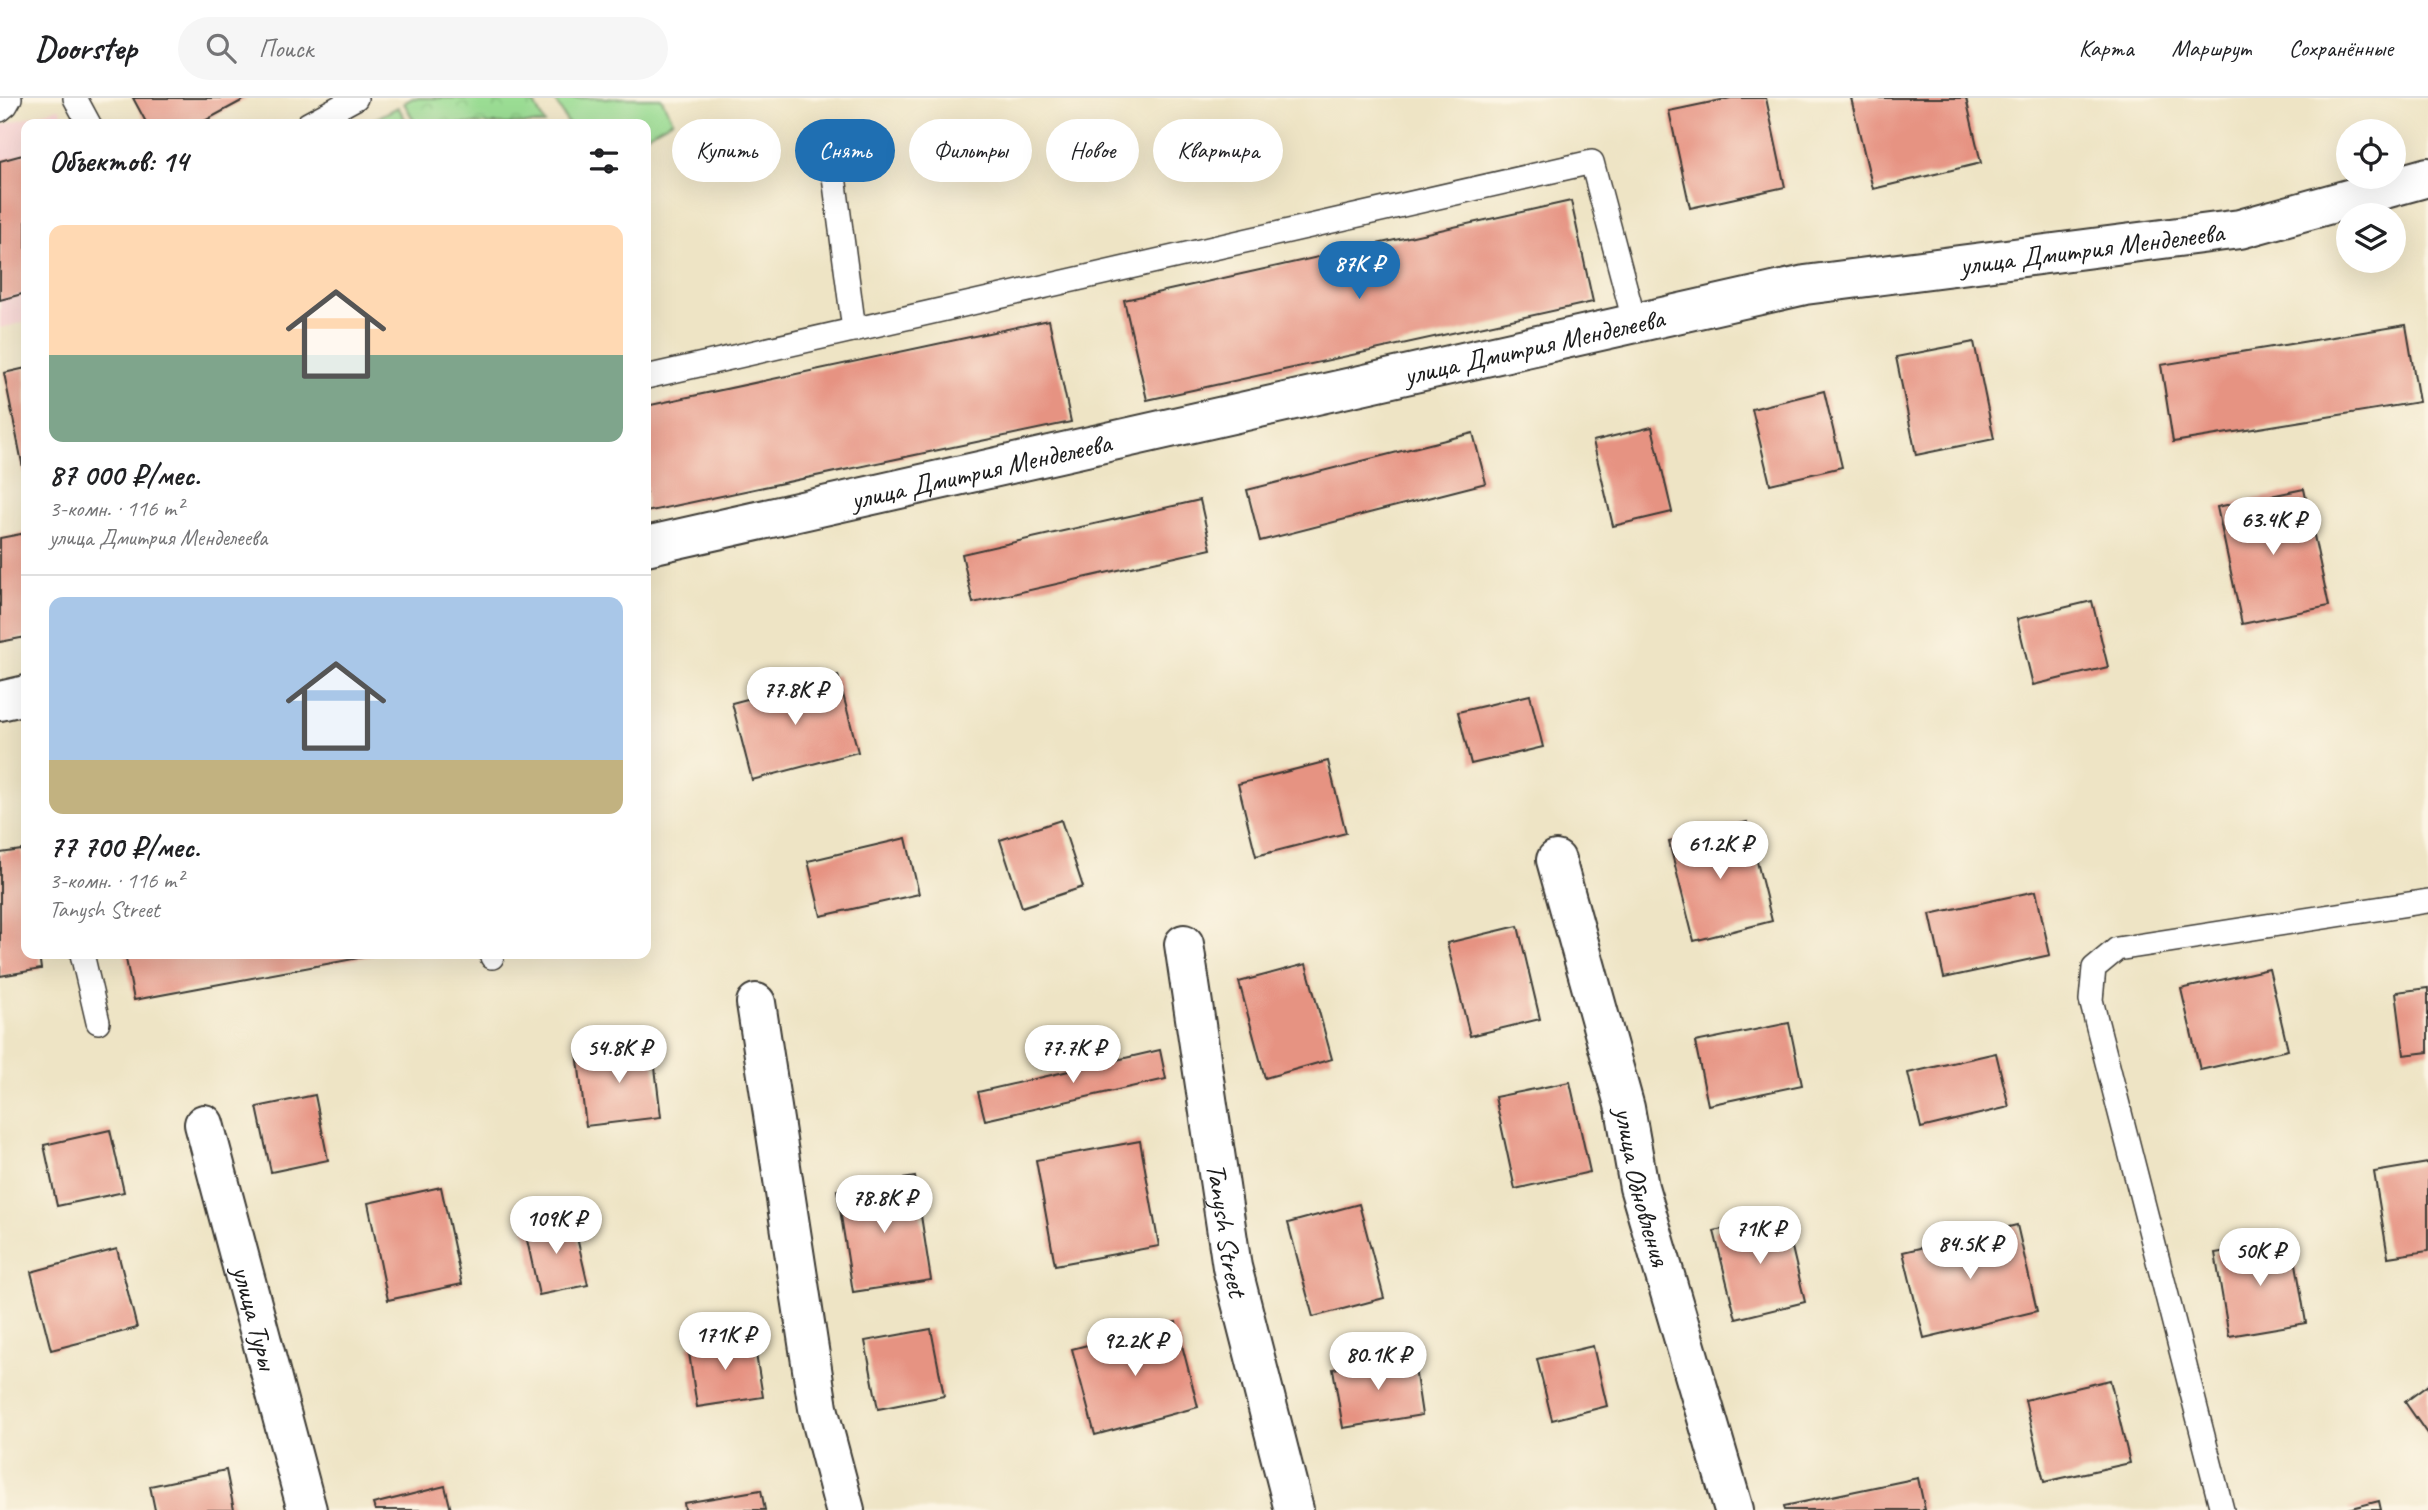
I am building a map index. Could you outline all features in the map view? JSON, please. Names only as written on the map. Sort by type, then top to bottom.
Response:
[{"type":"street","name":"улица Дмитрия Менделеева","points":[[651,545],[1805,285],[2240,229],[2428,177]]},
{"type":"street","points":[[0,701],[21,696]]},
{"type":"street","name":"улица Обновления","points":[[1556,860],[1625,1108],[1639,1187],[1734,1510]]},
{"type":"street","name":"Tanysh Street","points":[[1184,944],[1232,1267],[1294,1510]]},
{"type":"street","points":[[756,1003],[818,1408],[845,1510]]},
{"type":"street","name":"улица Туры","points":[[204,1124],[307,1510]]},
{"type":"lane","points":[[0,110],[10,98]]},
{"type":"lane","points":[[75,98],[86,119]]},
{"type":"lane","points":[[317,119],[356,98]]},
{"type":"lane","points":[[651,376],[1592,162],[1635,324]]},
{"type":"lane","points":[[835,182],[854,330]]},
{"type":"lane","points":[[2222,1510],[2091,1000],[2094,968],[2117,949],[2428,901]]},
{"type":"lane","points":[[83,959],[98,1022]]},
{"type":"shaded area","points":[[59,108],[65,119],[22,119]]},
{"type":"shaded area","points":[[21,119],[21,323],[0,328],[0,122],[2,125]]},
{"type":"green space","points":[[413,98],[531,98],[542,119],[413,119],[404,103]]},
{"type":"green space","points":[[554,98],[661,98],[672,121],[651,132],[651,119],[565,119]]},
{"type":"green space","points":[[398,107],[405,119],[375,119]]},
{"type":"building","points":[[133,98],[247,98],[208,119],[144,119]]},
{"type":"building","points":[[1731,98],[1766,98],[1785,187],[1690,208],[1669,111]]},
{"type":"building","points":[[1851,98],[1966,98],[1981,163],[1873,189]]},
{"type":"building","points":[[21,155],[21,294],[0,300],[0,161]]},
{"type":"building","points":[[1571,201],[1593,302],[1147,400],[1124,300]]},
{"type":"building","points":[[1049,320],[1071,422],[651,511],[651,405]]},
{"type":"building","points":[[2406,325],[2419,402],[2173,442],[2161,365]]},
{"type":"building","points":[[1974,342],[1994,439],[1916,455],[1896,357]]},
{"type":"building","points":[[21,369],[21,458],[4,373]]},
{"type":"building","points":[[1824,391],[1842,467],[1770,484],[1752,409]]},
{"type":"building","points":[[1652,427],[1672,512],[1613,526],[1593,441]]},
{"type":"building","points":[[1473,433],[1486,483],[1260,541],[1247,490]]},
{"type":"building","points":[[2304,489],[2329,606],[2242,624],[2217,507]]},
{"type":"building","points":[[1200,500],[1211,549],[973,603],[962,554]]},
{"type":"building","points":[[21,534],[21,638],[0,642],[0,538]]},
{"type":"building","points":[[2092,601],[2108,667],[2033,685],[2017,619]]},
{"type":"building","points":[[838,675],[858,752],[752,780],[732,703]]},
{"type":"building","points":[[1530,695],[1543,747],[1471,764],[1458,712]]},
{"type":"building","points":[[1328,761],[1346,833],[1256,856],[1238,784]]},
{"type":"building","points":[[1061,820],[1083,887],[1022,907],[1000,840]]},
{"type":"building","points":[[1747,822],[1772,921],[1694,941],[1669,842]]},
{"type":"building","points":[[906,838],[919,894],[821,916],[808,861]]},
{"type":"building","points":[[21,850],[21,959],[40,959],[41,969],[0,976],[0,853]]},
{"type":"building","points":[[2036,891],[2050,955],[1944,978],[1930,914]]},
{"type":"building","points":[[1518,926],[1540,1019],[1470,1036],[1447,943]]},
{"type":"building","points":[[126,959],[354,959],[134,1000]]},
{"type":"building","points":[[1306,964],[1332,1059],[1265,1078],[1239,982]]},
{"type":"building","points":[[2269,969],[2288,1050],[2200,1070],[2181,989]]},
{"type":"building","points":[[2428,988],[2428,1052],[2404,1055],[2396,992]]},
{"type":"building","points":[[1789,1023],[1802,1085],[1708,1105],[1695,1042]]},
{"type":"building","points":[[652,1043],[661,1117],[586,1126],[577,1052]]},
{"type":"building","points":[[1160,1050],[1166,1079],[985,1120],[978,1092]]},
{"type":"building","points":[[1996,1053],[2009,1107],[1921,1128],[1908,1073]]},
{"type":"building","points":[[1570,1082],[1590,1172],[1515,1189],[1495,1097]]},
{"type":"building","points":[[315,1095],[328,1160],[271,1172],[257,1107]]},
{"type":"building","points":[[110,1130],[124,1192],[57,1206],[44,1145]]},
{"type":"building","points":[[1140,1141],[1159,1246],[1055,1265],[1036,1160]]},
{"type":"building","points":[[2428,1163],[2428,1251],[2388,1257],[2374,1172]]},
{"type":"building","points":[[915,1177],[931,1280],[853,1292],[837,1190]]},
{"type":"building","points":[[441,1187],[462,1284],[388,1300],[368,1203]]},
{"type":"building","points":[[1359,1204],[1384,1298],[1313,1317],[1288,1223]]},
{"type":"building","points":[[1784,1214],[1805,1302],[1736,1319],[1714,1231]]},
{"type":"building","points":[[572,1216],[588,1285],[539,1295],[524,1226]]},
{"type":"building","points":[[2017,1225],[2037,1311],[1924,1338],[1903,1252]]},
{"type":"building","points":[[2292,1240],[2306,1323],[2229,1336],[2215,1253]]},
{"type":"building","points":[[117,1249],[137,1328],[51,1350],[31,1272]]},
{"type":"building","points":[[1176,1322],[1198,1407],[1095,1435],[1072,1349]]},
{"type":"building","points":[[931,1329],[944,1396],[878,1409],[865,1341]]},
{"type":"building","points":[[753,1336],[763,1397],[697,1407],[688,1346]]},
{"type":"building","points":[[1593,1346],[1607,1406],[1552,1420],[1537,1359]]},
{"type":"building","points":[[1413,1355],[1422,1415],[1343,1428],[1333,1369]]},
{"type":"building","points":[[2110,1380],[2130,1463],[2044,1482],[2025,1400]]},
{"type":"building","points":[[2428,1385],[2428,1435],[2405,1402]]},
{"type":"building","points":[[226,1470],[234,1510],[155,1510],[150,1486]]},
{"type":"building","points":[[1918,1478],[1925,1510],[1785,1510],[1784,1506]]},
{"type":"building","points":[[445,1486],[451,1510],[375,1510],[373,1504]]},
{"type":"building","points":[[761,1490],[765,1510],[685,1510],[684,1503]]},
{"type":"building","points":[[2379,1501],[2381,1510],[2348,1510],[2348,1509]]}]
